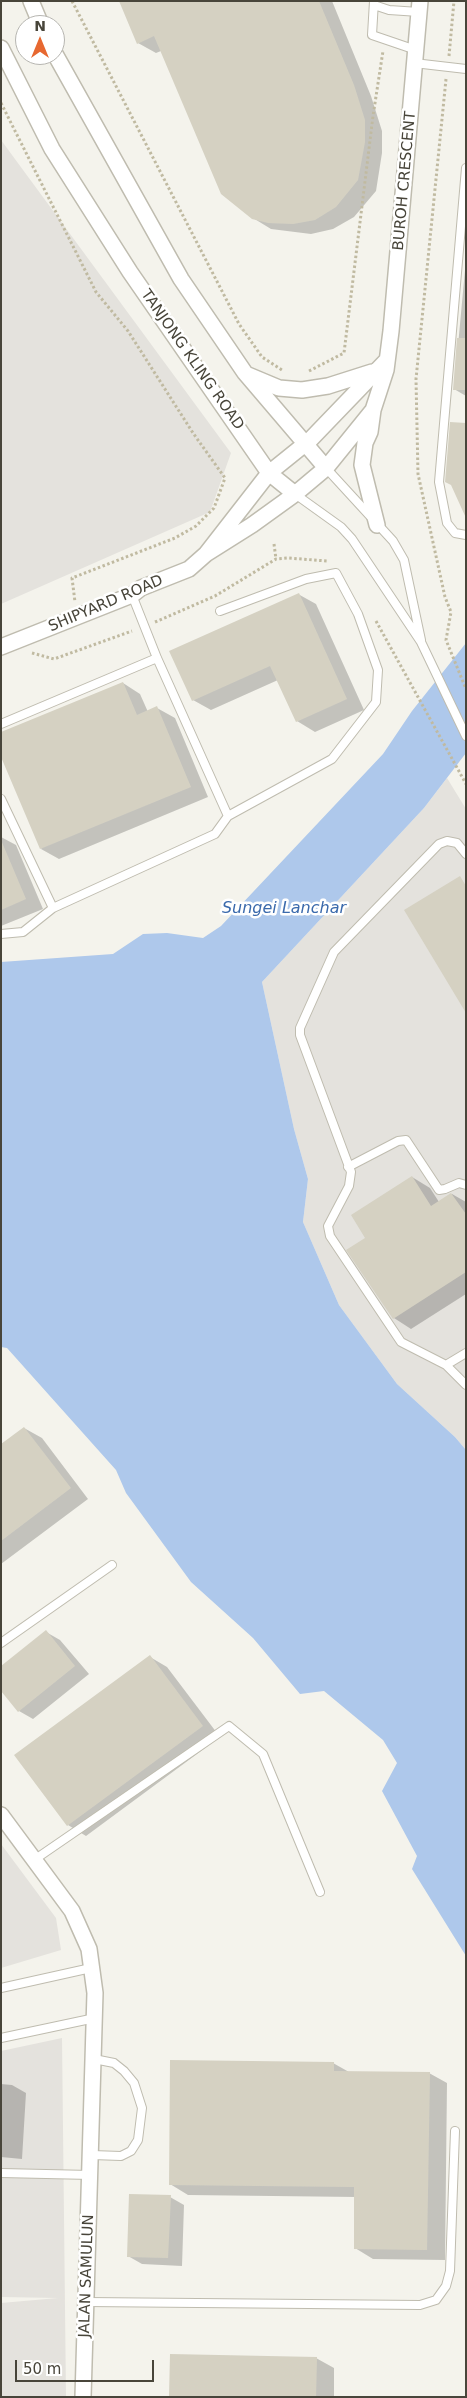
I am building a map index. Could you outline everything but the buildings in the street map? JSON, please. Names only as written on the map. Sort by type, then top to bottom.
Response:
[{"type":"street","points":[[31,1],[37,15]]},
{"type":"street","name":"BUROH CRESCENT","points":[[326,468],[373,410],[386,370],[400,244],[420,7]]},
{"type":"street","name":"TANJONG KLING ROAD","points":[[1,48],[52,149],[130,272],[269,473],[295,494]]},
{"type":"street","name":"TANJONG KLING ROAD","points":[[61,65],[181,279],[244,373],[326,468]]},
{"type":"street","points":[[305,445],[339,412],[374,371],[387,360]]},
{"type":"street","points":[[244,373],[279,388],[302,390],[346,381],[374,371]]},
{"type":"street","points":[[373,410],[370,432],[364,443],[362,465],[377,525]]},
{"type":"street","name":"SHIPYARD ROAD","points":[[206,554],[269,473],[305,445]]},
{"type":"street","name":"SHIPYARD ROAD","points":[[3,646],[132,595],[141,588],[189,569],[206,554],[252,525],[295,494],[326,468]]},
{"type":"street","name":"JALAN SAMULUN","points":[[1,1815],[72,1911],[88,1949],[95,1993],[92,2155],[83,2397]]},
{"type":"lane","points":[[420,7],[389,10],[374,3],[372,34],[385,38],[415,57],[448,67],[466,69]]},
{"type":"lane","points":[[466,168],[440,482],[446,523],[455,533],[466,535]]},
{"type":"lane","name":"TANJONG KLING ROAD","points":[[326,468],[393,541],[404,560],[421,642]]},
{"type":"lane","name":"TANJONG KLING ROAD","points":[[295,494],[341,527],[352,538],[421,642],[466,736]]},
{"type":"lane","points":[[1,934],[23,932],[53,908],[215,834],[228,816],[332,759],[376,702],[378,670],[358,614],[336,572],[306,579],[220,611]]},
{"type":"lane","points":[[132,595],[157,658],[228,816]]},
{"type":"lane","points":[[1,724],[157,658]]},
{"type":"lane","points":[[1,799],[53,908]]},
{"type":"lane","points":[[466,854],[457,843],[447,841],[438,844],[334,952],[301,1024],[300,1034],[351,1172],[349,1186],[328,1226],[330,1236],[401,1342],[446,1364],[466,1385]]},
{"type":"lane","points":[[348,1167],[398,1141],[406,1140],[439,1190],[459,1182],[466,1185]]},
{"type":"lane","points":[[446,1364],[466,1353]]},
{"type":"lane","points":[[1,1643],[112,1565]]},
{"type":"lane","points":[[34,1860],[230,1726],[263,1754],[320,1892]]},
{"type":"lane","points":[[1,1988],[91,1968]]},
{"type":"lane","points":[[1,2038],[95,2018]]},
{"type":"lane","points":[[92,2155],[121,2156],[131,2151],[138,2140],[142,2108],[134,2083],[124,2071],[114,2063],[94,2059]]},
{"type":"lane","points":[[86,2302],[420,2305],[436,2300],[446,2286],[450,2271],[455,2131]]},
{"type":"lane","points":[[1,2173],[91,2175]]},
{"type":"path","points":[[72,1],[239,324],[262,356],[286,373]]},
{"type":"path","points":[[454,1],[416,379],[418,474],[445,597],[452,612],[446,640],[466,689]]},
{"type":"path","points":[[307,372],[344,353],[372,116],[385,38]]},
{"type":"path","points":[[1,103],[96,292],[128,331],[224,478],[214,508],[196,526],[175,538],[72,578],[77,617]]},
{"type":"path","points":[[274,544],[276,559]]},
{"type":"path","points":[[3,646],[54,659],[145,626],[215,596],[276,559],[320,559],[334,562]]},
{"type":"path","points":[[373,616],[466,784]]},
{"type":"shaded area","points":[[1,140],[231,453],[210,512],[1,604]]},
{"type":"shaded area","points":[[447,778],[466,809],[466,1450],[455,1437],[397,1384],[339,1305],[303,1222],[308,1179],[294,1129],[262,982],[424,808]]},
{"type":"shaded area","points":[[1,1844],[56,1918],[61,1950],[1,1968]]},
{"type":"shaded area","points":[[62,2038],[66,2397],[1,2397],[1,2303],[58,2298],[1,2297],[1,2051]]},
{"type":"water","name":"Sungei Lanchar","points":[[466,643],[466,753],[424,808],[262,982],[294,1129],[308,1179],[303,1222],[339,1305],[397,1384],[455,1437],[466,1450],[466,1956],[412,1869],[417,1856],[382,1791],[397,1763],[383,1740],[324,1691],[300,1694],[253,1638],[191,1582],[126,1493],[116,1470],[7,1348],[1,1347],[1,962],[113,954],[143,934],[167,933],[203,938],[221,926],[383,754],[412,711]]}]
